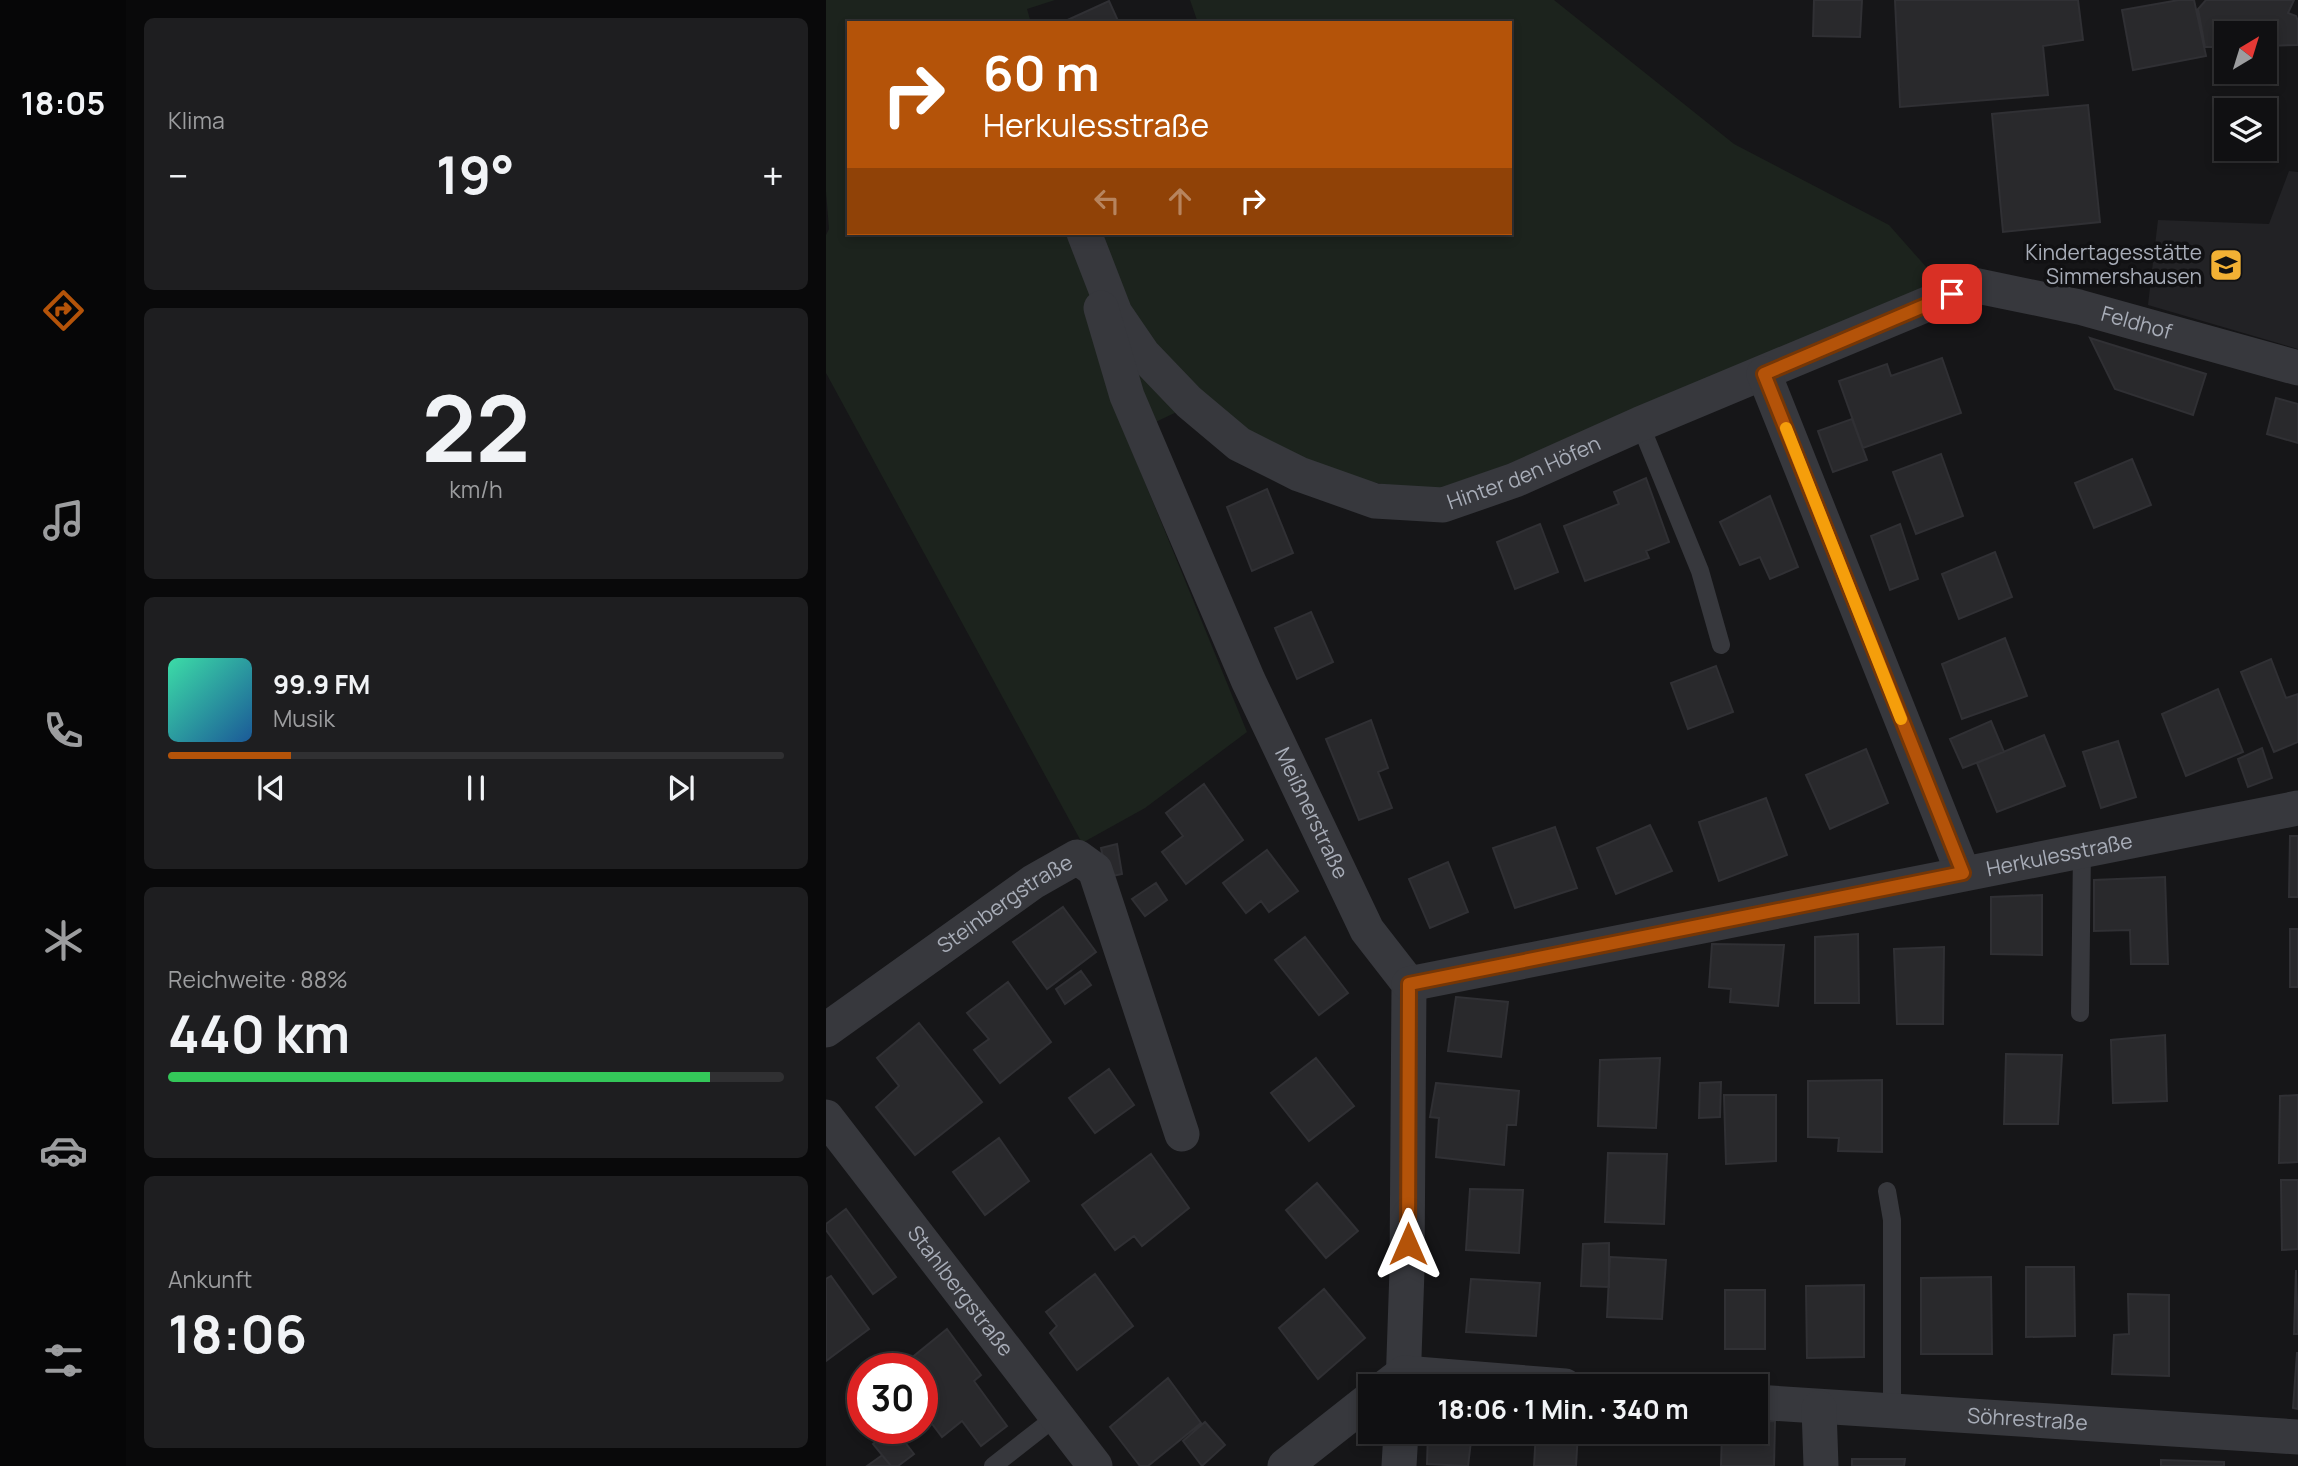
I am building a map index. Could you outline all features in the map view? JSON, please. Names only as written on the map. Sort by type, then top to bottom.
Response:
[{"type":"street","name":"Hinter den Höfen","points":[[1088,244],[1115,313],[1143,354],[1189,402],[1239,444],[1298,474],[1376,501],[1443,506],[1515,480],[1640,424],[1973,285]]},
{"type":"street","name":"Meißnerstraße","points":[[1088,244],[1104,325],[1127,396],[1248,680],[1367,930],[1409,984]]},
{"type":"street","name":"Feldhof","points":[[1973,285],[2079,307],[2298,368]]},
{"type":"street","points":[[1764,374],[1963,873]]},
{"type":"street","name":"Herkulesstraße","points":[[1409,984],[2298,808]]},
{"type":"street","name":"Steinbergstraße","points":[[826,1030],[1033,883],[1077,857],[1096,870],[1182,1135]]},
{"type":"street","points":[[1398,1374],[1409,984]]},
{"type":"street","name":"Stahlbergstraße","points":[[826,1117],[1095,1466]]},
{"type":"street","name":"Söhrestraße","points":[[1768,1403],[2298,1437]]},
{"type":"street","points":[[1285,1466],[1358,1408]]},
{"type":"street","points":[[1819,1408],[1821,1466]]},
{"type":"street","points":[[1399,1466],[1400,1444]]},
{"type":"lane","points":[[1640,424],[1699,571],[1721,645]]},
{"type":"lane","points":[[2080,1013],[2082,850]]},
{"type":"lane","points":[[1887,1191],[1892,1220],[1892,1411]]},
{"type":"lane","points":[[993,1466],[1057,1416]]},
{"type":"shaded area","points":[[826,0],[1055,0],[1027,9],[1030,21],[847,21],[847,235],[1512,235],[1512,21],[1197,21],[1190,0],[1554,0],[1734,144],[1889,225],[1950,294],[1748,374],[1431,493],[1344,477],[1253,447],[1200,401],[1126,436],[1247,732],[1145,808],[1082,843],[826,373],[826,235],[829,229],[826,192]]},
{"type":"shaded area","name":"Kindertagesstätte Simmershausen","points":[[2289,171],[2298,172],[2298,349],[2148,305],[2158,220],[2269,224]]},
{"type":"building","points":[[1814,0],[1862,0],[1860,37],[1813,36]]},
{"type":"building","points":[[1895,0],[2078,0],[2083,40],[2043,46],[2048,95],[1900,107]]},
{"type":"building","points":[[2194,0],[2206,56],[2133,70],[2122,10]]},
{"type":"building","points":[[2206,0],[2294,0],[2288,13],[2296,16],[2298,21],[2298,45],[2277,46],[2277,21],[2214,21],[2214,47],[2205,47],[2198,9]]},
{"type":"building","points":[[1109,1],[1118,21],[1065,21]]},
{"type":"building","points":[[2088,105],[2100,222],[2003,232],[1992,114]]},
{"type":"building","points":[[2090,338],[2206,374],[2193,415],[2115,389]]},
{"type":"building","points":[[1942,358],[1961,413],[1863,448],[1839,381],[1887,364],[1891,376]]},
{"type":"building","points":[[2276,398],[2298,404],[2298,443],[2267,434]]},
{"type":"building","points":[[1852,419],[1867,460],[1833,472],[1818,431]]},
{"type":"building","points":[[1941,454],[1963,516],[1916,534],[1893,472]]},
{"type":"building","points":[[2132,459],[2151,505],[2094,528],[2075,483]]},
{"type":"building","points":[[1646,478],[1669,542],[1646,551],[1649,558],[1585,581],[1564,526],[1619,504],[1614,492]]},
{"type":"building","points":[[1267,489],[1293,553],[1252,571],[1227,507]]},
{"type":"building","points":[[1770,496],[1798,567],[1770,579],[1760,557],[1740,565],[1720,522]]},
{"type":"building","points":[[1540,524],[1558,572],[1515,589],[1497,542]]},
{"type":"building","points":[[1900,524],[1918,579],[1890,590],[1871,536]]},
{"type":"building","points":[[1995,552],[2012,597],[1959,619],[1942,574]]},
{"type":"building","points":[[1311,612],[1333,662],[1297,679],[1275,628]]},
{"type":"building","points":[[2005,638],[2027,696],[1962,719],[1942,664]]},
{"type":"building","points":[[2271,659],[2286,698],[2298,694],[2298,742],[2274,752],[2241,672]]},
{"type":"building","points":[[1716,666],[1733,712],[1688,729],[1671,683]]},
{"type":"building","points":[[2218,689],[2243,752],[2186,776],[2162,714]]},
{"type":"building","points":[[1371,720],[1388,768],[1378,772],[1392,808],[1359,820],[1326,739]]},
{"type":"building","points":[[1991,721],[2004,752],[1963,768],[1950,739]]},
{"type":"building","points":[[2044,735],[2065,786],[1997,812],[1977,763]]},
{"type":"building","points":[[2118,741],[2136,797],[2101,808],[2083,752]]},
{"type":"building","points":[[2262,748],[2272,778],[2248,787],[2238,759]]},
{"type":"building","points":[[1866,749],[1888,803],[1830,829],[1806,775]]},
{"type":"building","points":[[1204,784],[1243,840],[1186,884],[1162,852],[1183,836],[1166,813]]},
{"type":"building","points":[[1766,798],[1787,855],[1719,881],[1699,822]]},
{"type":"building","points":[[1650,825],[1672,871],[1616,894],[1597,848]]},
{"type":"building","points":[[1555,827],[1577,888],[1515,908],[1493,848]]},
{"type":"building","points":[[2290,836],[2298,836],[2298,897],[2289,897]]},
{"type":"building","points":[[1117,844],[1122,874],[1107,877],[1101,848]]},
{"type":"building","points":[[1267,850],[1298,891],[1269,912],[1261,901],[1246,913],[1223,883]]},
{"type":"building","points":[[1448,862],[1468,912],[1430,928],[1409,879]]},
{"type":"building","points":[[2165,877],[2168,964],[2131,964],[2130,930],[2094,931],[2094,880]]},
{"type":"building","points":[[1156,883],[1167,900],[1145,916],[1132,899]]},
{"type":"building","points":[[2042,895],[2042,955],[1991,954],[1991,897]]},
{"type":"building","points":[[1063,907],[1096,952],[1047,989],[1013,942]]},
{"type":"building","points":[[2290,929],[2298,929],[2298,987],[2290,987]]},
{"type":"building","points":[[1858,934],[1859,1003],[1815,1003],[1815,937]]},
{"type":"building","points":[[1305,937],[1348,993],[1319,1015],[1275,960]]},
{"type":"building","points":[[1712,944],[1784,945],[1778,1006],[1730,1002],[1731,989],[1709,987]]},
{"type":"building","points":[[1944,947],[1943,1024],[1897,1024],[1894,949]]},
{"type":"building","points":[[1081,971],[1091,985],[1065,1004],[1056,989]]},
{"type":"building","points":[[1008,982],[1051,1042],[1000,1083],[974,1050],[989,1039],[967,1013]]},
{"type":"building","points":[[1456,997],[1508,1002],[1501,1057],[1448,1051]]},
{"type":"building","points":[[919,1023],[982,1102],[915,1155],[876,1107],[899,1086],[877,1058]]},
{"type":"building","points":[[2165,1035],[2167,1101],[2113,1103],[2111,1040]]},
{"type":"building","points":[[2006,1054],[2062,1055],[2058,1124],[2004,1124]]},
{"type":"building","points":[[1316,1058],[1354,1106],[1309,1141],[1271,1093]]},
{"type":"building","points":[[1660,1058],[1656,1128],[1598,1126],[1600,1060]]},
{"type":"building","points":[[1109,1069],[1134,1105],[1095,1133],[1069,1098]]},
{"type":"building","points":[[1882,1080],[1882,1152],[1838,1151],[1839,1138],[1808,1137],[1808,1081]]},
{"type":"building","points":[[1721,1082],[1720,1117],[1699,1118],[1700,1083]]},
{"type":"building","points":[[1436,1083],[1519,1091],[1516,1125],[1507,1125],[1504,1165],[1436,1157],[1439,1118],[1430,1117]]},
{"type":"building","points":[[1724,1095],[1776,1095],[1776,1161],[1726,1164]]},
{"type":"building","points":[[2298,1095],[2298,1162],[2279,1163],[2280,1096]]},
{"type":"building","points":[[999,1138],[1029,1181],[985,1215],[953,1172]]},
{"type":"building","points":[[1608,1153],[1667,1154],[1664,1224],[1605,1222]]},
{"type":"building","points":[[1151,1154],[1189,1208],[1142,1246],[1134,1236],[1115,1250],[1082,1205]]},
{"type":"building","points":[[2281,1180],[2298,1180],[2298,1249],[2282,1250]]},
{"type":"building","points":[[1317,1183],[1358,1231],[1326,1258],[1286,1210]]},
{"type":"building","points":[[1470,1189],[1523,1190],[1519,1253],[1466,1250]]},
{"type":"building","points":[[846,1209],[896,1277],[873,1294],[826,1230],[826,1224]]},
{"type":"building","points":[[1609,1243],[1609,1287],[1581,1286],[1583,1244]]},
{"type":"building","points":[[1610,1257],[1666,1260],[1662,1319],[1607,1317]]},
{"type":"building","points":[[2026,1267],[2074,1267],[2075,1336],[2026,1337]]},
{"type":"building","points":[[2296,1270],[2298,1334],[2294,1334]]},
{"type":"building","points":[[1095,1274],[1133,1326],[1077,1370],[1050,1333],[1057,1326],[1046,1312]]},
{"type":"building","points":[[831,1276],[869,1329],[826,1361],[826,1279]]},
{"type":"building","points":[[1991,1277],[1992,1354],[1921,1354],[1921,1278]]},
{"type":"building","points":[[1471,1279],[1540,1283],[1536,1336],[1466,1332]]},
{"type":"building","points":[[1864,1285],[1864,1357],[1807,1358],[1806,1286]]},
{"type":"building","points":[[1324,1289],[1365,1338],[1318,1379],[1279,1328]]},
{"type":"building","points":[[1725,1290],[1765,1290],[1765,1349],[1725,1349]]},
{"type":"building","points":[[2128,1294],[2169,1295],[2169,1376],[2112,1374],[2114,1335],[2129,1334]]},
{"type":"building","points":[[947,1329],[981,1375],[974,1381],[1007,1426],[981,1446],[962,1421],[942,1437],[938,1432],[938,1353],[917,1353]]},
{"type":"building","points":[[2298,1353],[2298,1409],[2293,1408]]},
{"type":"building","points":[[1168,1378],[1201,1423],[1148,1466],[1140,1466],[1110,1427]]},
{"type":"building","points":[[1768,1421],[1775,1421],[1774,1466],[1721,1466],[1722,1444],[1768,1444]]},
{"type":"building","points":[[1205,1422],[1225,1445],[1202,1466],[1183,1441]]},
{"type":"building","points":[[873,1444],[906,1444],[914,1454],[898,1466],[891,1466]]},
{"type":"building","points":[[1428,1444],[1471,1444],[1468,1466],[1427,1464]]},
{"type":"building","points":[[1535,1444],[1577,1444],[1576,1466],[1534,1466]]},
{"type":"building","points":[[881,1456],[891,1466],[867,1466]]},
{"type":"building","points":[[1852,1459],[1905,1459],[1904,1466],[1852,1466]]},
{"type":"building","points":[[2161,1460],[2224,1462],[2224,1466],[2161,1466]]},
{"type":"slow traffic","points":[[1786,428],[1901,719]]},
{"type":"place","name":"Kindertagesstätte Simmershausen","points":[[2226,265]]},
{"type":"route","points":[[1408,1244],[1409,984],[1963,873],[1764,374],[1952,294]]}]
